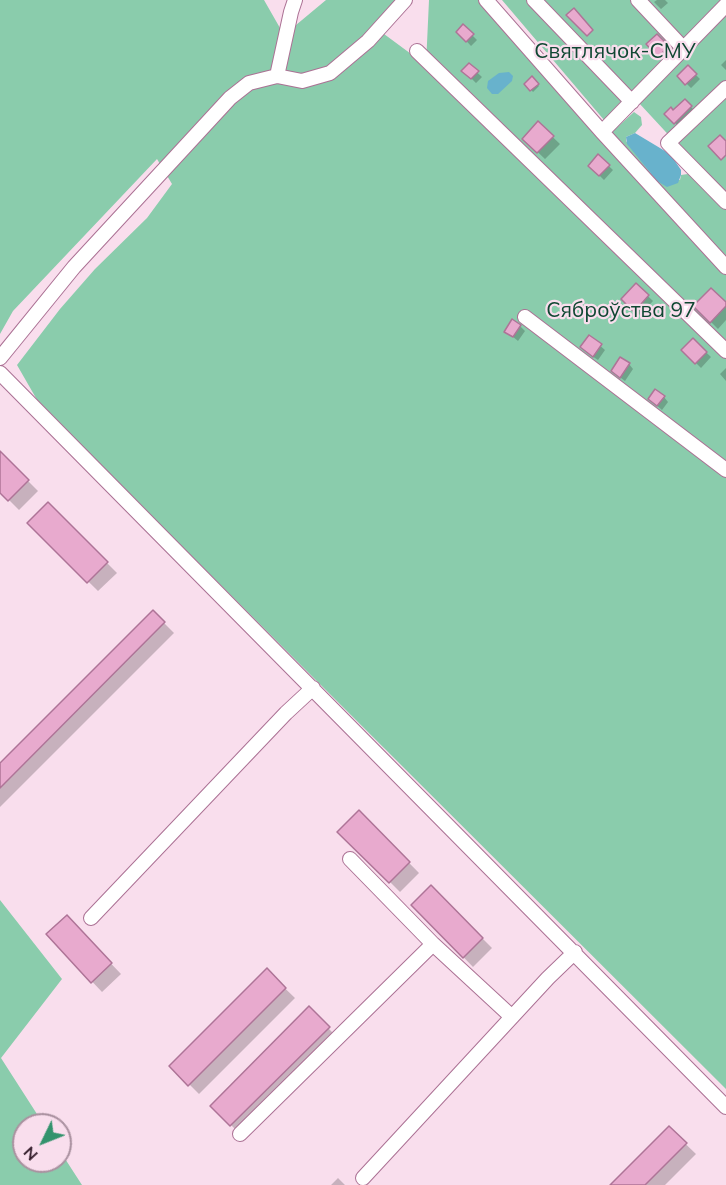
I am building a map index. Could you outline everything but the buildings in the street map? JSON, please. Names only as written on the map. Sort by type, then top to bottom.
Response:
[{"type":"street","points":[[277,75],[295,0]]},
{"type":"street","points":[[0,358],[74,267],[230,98],[249,83],[277,75],[302,81],[330,73],[368,41],[405,0]]},
{"type":"street","points":[[486,0],[602,132],[726,267]]},
{"type":"street","points":[[534,0],[632,102]]},
{"type":"street","points":[[638,0],[684,49]]},
{"type":"street","points":[[602,132],[726,5]]},
{"type":"street","points":[[417,51],[726,351]]},
{"type":"street","points":[[725,199],[668,143],[726,88]]},
{"type":"street","points":[[525,317],[726,470]]},
{"type":"street","points":[[0,373],[726,1107]]},
{"type":"street","points":[[91,918],[286,713],[313,688]]},
{"type":"street","points":[[350,859],[433,944],[512,1017]]},
{"type":"street","points":[[240,1134],[433,944]]},
{"type":"street","points":[[363,1178],[575,952]]},
{"type":"green space","name":"Сяброўства 97","points":[[0,0],[264,0],[284,35],[326,0],[403,0],[384,34],[426,65],[429,0],[481,0],[604,141],[726,274],[726,1089],[40,405],[17,365],[60,309],[95,269],[147,218],[172,184],[157,159],[13,311],[0,334]]},
{"type":"green space","name":"Святлячок-СМУ","points":[[502,0],[726,0],[726,197],[639,103],[610,127]]},
{"type":"green space","points":[[634,112],[641,117],[642,125],[635,133],[626,137],[626,141],[651,173],[680,180],[681,175],[688,174],[698,178],[726,208],[726,261],[613,135],[613,131]]},
{"type":"green space","points":[[0,900],[62,979],[1,1058],[36,1113],[12,1113],[12,1173],[72,1173],[72,1170],[82,1185],[0,1185]]},
{"type":"water","points":[[509,72],[513,76],[512,81],[498,94],[492,94],[487,88],[488,81],[499,73]]},
{"type":"water","points":[[635,133],[673,158],[681,170],[678,183],[667,187],[657,181],[627,144],[626,137]]}]
